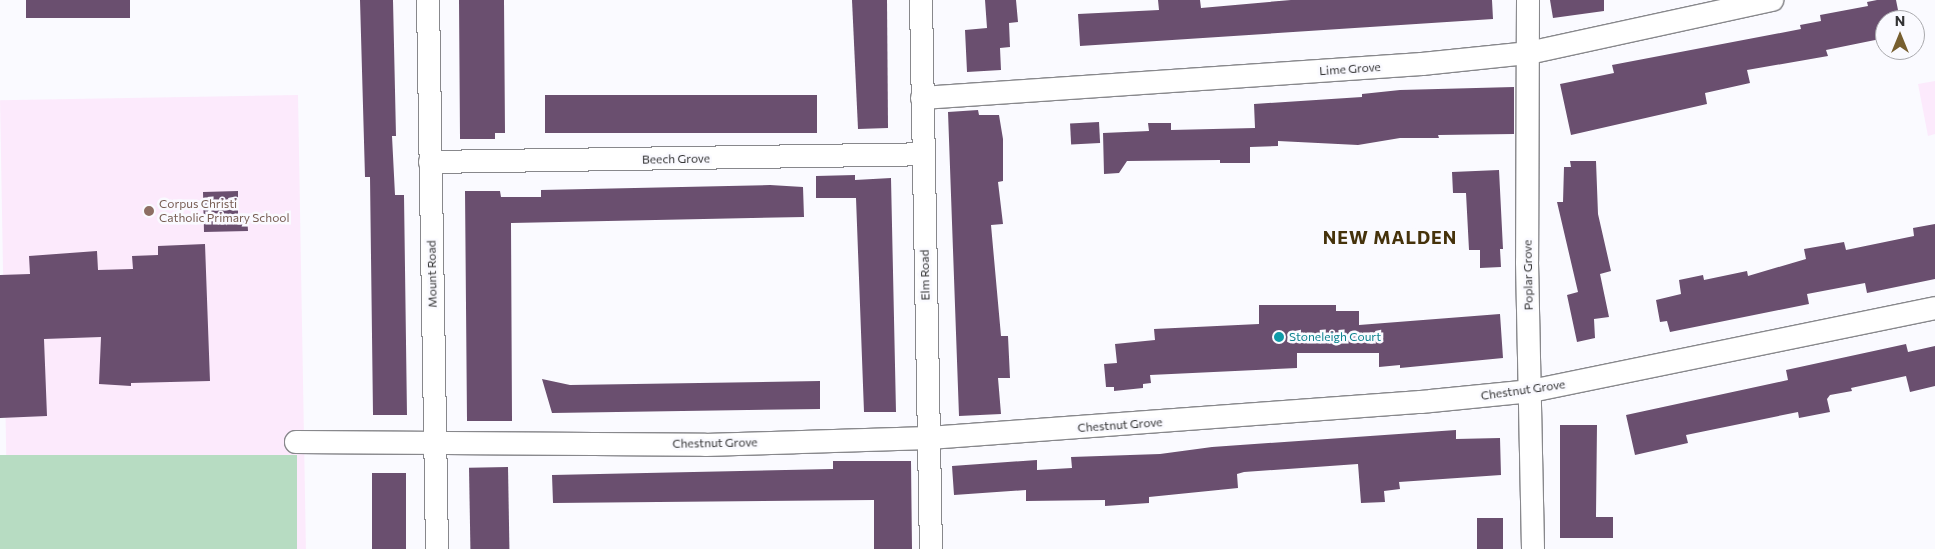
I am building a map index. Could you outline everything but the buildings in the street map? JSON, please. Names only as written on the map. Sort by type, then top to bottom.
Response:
[{"type":"street","name":"Mount Road","points":[[428,0],[436,549]]},
{"type":"street","name":"Elm Road","points":[[921,0],[922,154],[931,549]]},
{"type":"street","name":"Poplar Grove","points":[[1528,0],[1527,253],[1533,549]]},
{"type":"street","name":"Lime Grove","points":[[922,98],[1422,64],[1529,53],[1772,0]]},
{"type":"street","name":"Beech Grove","points":[[430,162],[922,154]]},
{"type":"street","name":"Chestnut Grove","points":[[296,442],[704,444],[929,438],[1421,402],[1531,391],[1935,308]]},
{"type":"shaded area","points":[[1935,81],[1935,134],[1928,136],[1918,84]]},
{"type":"shaded area","name":"Corpus Christi Catholic Primary School","points":[[298,95],[306,549],[8,549],[0,100]]},
{"type":"green space","points":[[0,455],[297,455],[297,549],[0,549]]},
{"type":"place","name":"Corpus Christi Catholic Primary School","points":[[149,211]]},
{"type":"place","name":"Stoneleigh Court","points":[[1279,337]]},
{"type":"district","name":"NEW MALDEN","points":[[1390,237]]}]
